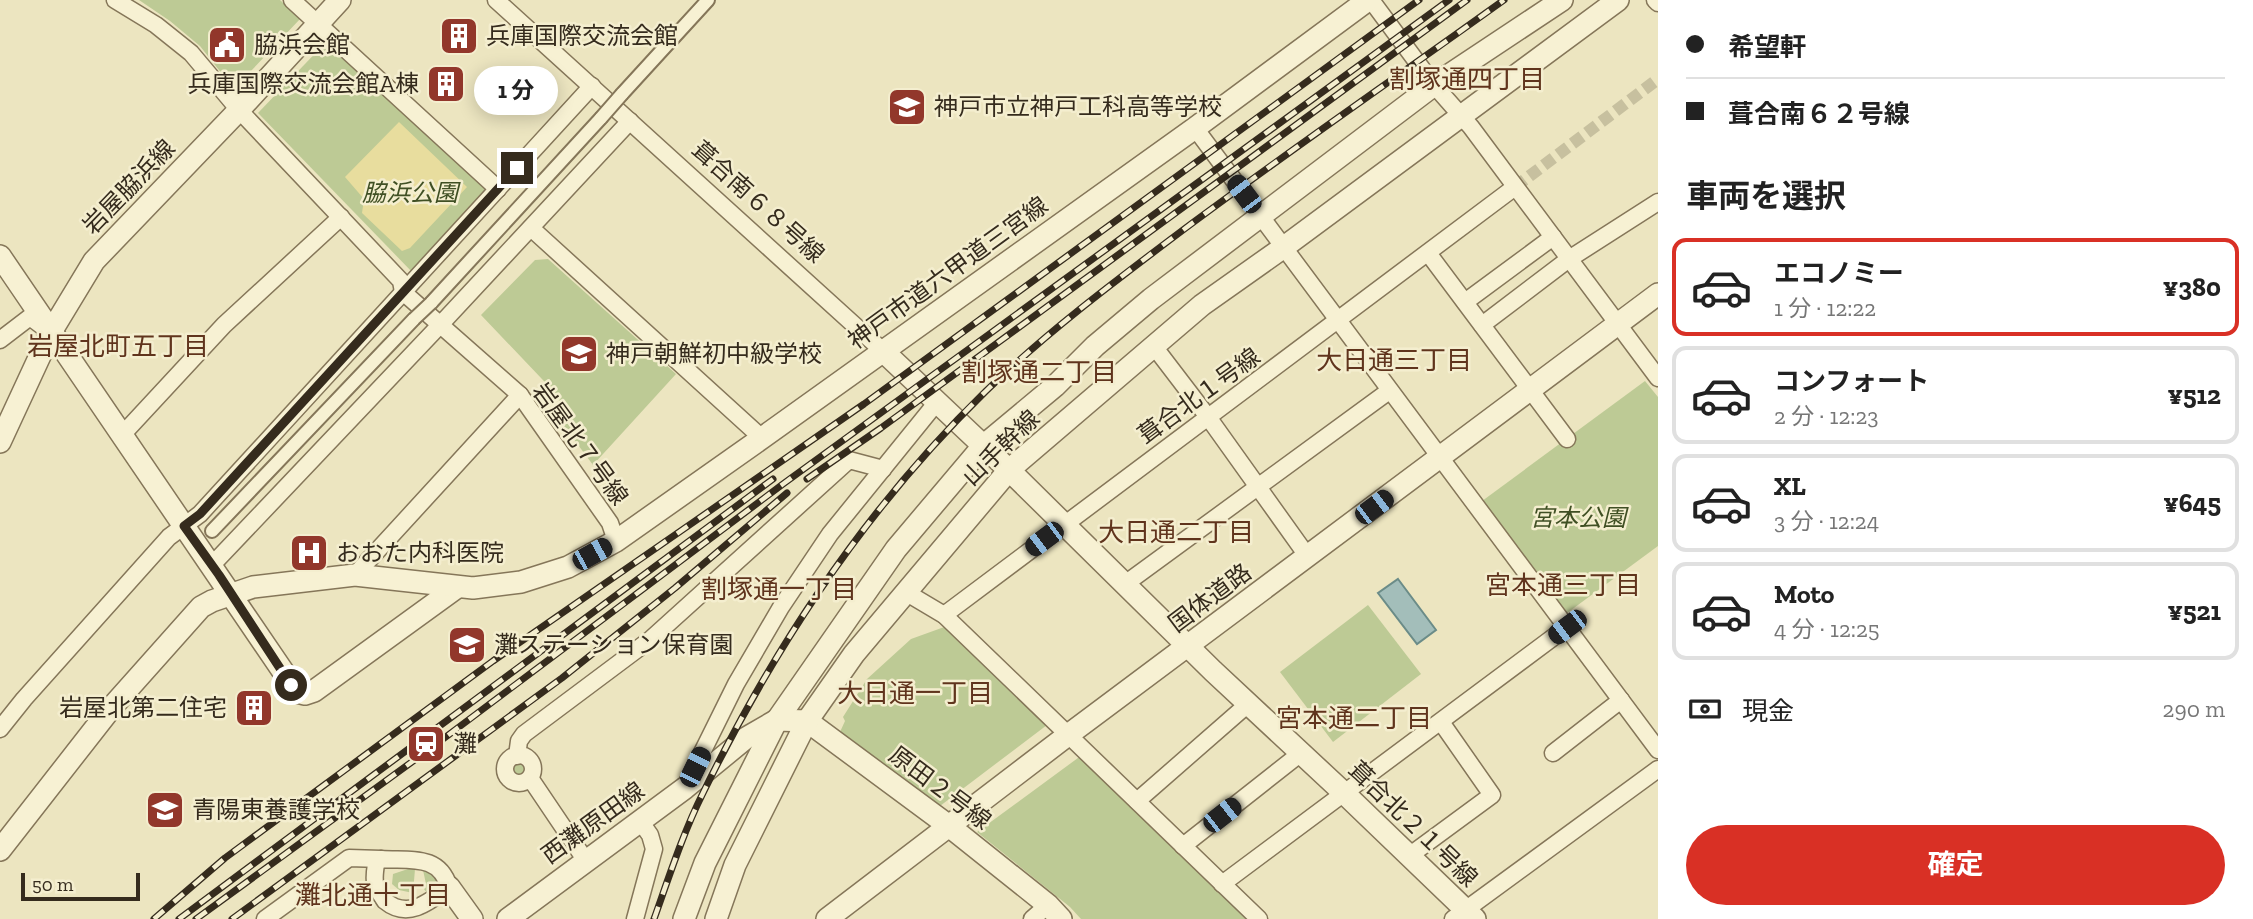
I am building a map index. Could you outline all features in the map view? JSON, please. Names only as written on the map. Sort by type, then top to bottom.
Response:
[{"type":"street","points":[[292,0],[498,189]]},
{"type":"street","name":"岩屋脇浜線","points":[[0,442],[51,332],[94,261],[340,0]]},
{"type":"street","name":"葺合南６８号線","points":[[496,0],[884,352],[983,446]]},
{"type":"street","points":[[212,531],[430,303],[708,0]]},
{"type":"street","points":[[1369,0],[1434,85],[1461,115],[1658,378]]},
{"type":"street","name":"神戸市道六甲道三宮線","points":[[0,850],[111,708],[201,607],[253,587],[355,575],[456,588],[489,587],[537,578],[568,567],[616,541],[884,352],[1369,0]]},
{"type":"street","name":"山手幹線","points":[[684,919],[705,863],[777,720],[896,549],[983,446],[1055,386],[1095,346],[1260,216],[1434,85],[1562,0]]},
{"type":"street","name":"山手幹線","points":[[716,919],[735,865],[807,721],[855,654],[1009,470],[1202,304],[1618,0]]},
{"type":"street","name":"岩屋北７号線","points":[[118,1],[156,25],[191,53],[239,110],[401,281],[403,292],[520,395],[610,523],[616,541]]},
{"type":"street","points":[[0,729],[169,537],[200,514],[592,86]]},
{"type":"street","points":[[212,565],[630,121]]},
{"type":"street","points":[[1195,128],[1658,750]]},
{"type":"street","name":"葺合北１号線","points":[[944,615],[1516,187]]},
{"type":"street","points":[[1482,325],[1569,259],[1658,202]]},
{"type":"street","points":[[122,435],[224,325],[341,217]]},
{"type":"street","points":[[531,228],[762,438]]},
{"type":"street","points":[[1465,302],[1553,237]]},
{"type":"street","points":[[1429,253],[1567,439]]},
{"type":"street","points":[[0,256],[294,689],[305,694],[314,691],[456,588]]},
{"type":"street","name":"国体道路","points":[[827,919],[1068,735],[1658,294]]},
{"type":"street","points":[[0,340],[30,317],[51,332]]},
{"type":"street","points":[[1153,345],[1308,556]]},
{"type":"street","points":[[1125,584],[1390,391]]},
{"type":"street","points":[[355,575],[520,395]]},
{"type":"street","points":[[685,788],[736,684],[780,607],[830,534],[937,402]]},
{"type":"street","name":"葺合北２１号線","points":[[983,446],[1188,647],[1409,856],[1464,916]]},
{"type":"street","points":[[517,756],[517,746],[524,734],[651,639],[849,460],[883,469]]},
{"type":"street","points":[[906,593],[944,615],[1259,919]]},
{"type":"street","points":[[1222,884],[1567,627]]},
{"type":"street","points":[[1553,752],[1621,700]]},
{"type":"street","points":[[1137,801],[1248,704]]},
{"type":"street","points":[[777,720],[807,721]]},
{"type":"street","name":"西灘原田線","points":[[508,919],[685,788],[746,738],[777,720]]},
{"type":"street","name":"原田２号線","points":[[807,721],[949,826],[1055,912]]},
{"type":"street","points":[[1409,856],[1492,795],[1441,722]]},
{"type":"street","points":[[1183,846],[1301,753]]},
{"type":"street","points":[[517,756],[525,757],[531,762],[533,770],[530,778],[518,783],[507,776],[506,763],[517,756]]},
{"type":"street","points":[[1464,916],[1658,769]]},
{"type":"street","points":[[530,778],[586,861]]},
{"type":"street","points":[[635,919],[654,849],[650,835],[640,821]]},
{"type":"street","points":[[265,919],[349,858],[433,864],[446,876],[449,887],[472,919]]},
{"type":"street","points":[[381,859],[376,864],[374,884],[395,914],[414,914],[449,887]]},
{"type":"street","points":[[1032,919],[1055,912]]},
{"type":"green space","points":[[139,0],[280,0],[300,19],[234,89],[200,46]]},
{"type":"green space","name":"脇浜公園","points":[[327,41],[484,188],[486,194],[414,274],[258,113]]},
{"type":"green space","points":[[548,259],[676,374],[593,465],[555,414],[560,398],[481,315],[535,260]]},
{"type":"green space","name":"宮本公園","points":[[1645,381],[1658,397],[1658,546],[1563,616],[1478,504]]},
{"type":"green space","points":[[1368,605],[1421,674],[1333,742],[1280,672]]},
{"type":"green space","points":[[947,626],[1047,725],[940,806],[840,732],[845,721],[843,717],[867,679],[911,639]]},
{"type":"green space","points":[[1082,755],[1250,919],[1081,919],[1070,907],[977,832]]},
{"type":"green space","points":[[519,760],[525,763],[528,769],[525,775],[519,778],[513,775],[510,769],[513,763]]},
{"type":"green space","points":[[415,869],[413,893],[399,890],[392,884],[393,874]]},
{"type":"green space","points":[[423,870],[428,870],[438,879],[435,889],[427,893],[424,889],[426,884]]},
{"type":"sand","points":[[399,122],[467,187],[410,248],[402,251],[362,213],[364,199],[345,177]]},
{"type":"water","points":[[1398,579],[1436,630],[1417,644],[1378,593]]},
{"type":"tunnel","points":[[1515,187],[1658,79]]},
{"type":"railway","points":[[154,919],[225,858],[493,661],[864,404],[1419,0]]},
{"type":"railway","points":[[196,919],[431,748],[783,484],[1449,0]]},
{"type":"railway","points":[[807,479],[881,428],[1467,0]]},
{"type":"railway","points":[[654,919],[696,808],[761,684],[827,580],[902,482],[943,435],[1008,370],[1102,292],[1256,176],[1504,0]]},
{"type":"railway","points":[[179,919],[773,479]]},
{"type":"railway","points":[[232,919],[562,678],[675,588],[787,493]]},
{"type":"place","name":"兵庫国際交流会館","points":[[459,36]]},
{"type":"place","name":"脇浜会館","points":[[227,45]]},
{"type":"place","name":"兵庫国際交流会館A棟","points":[[446,84]]},
{"type":"place","name":"神戸市立神戸工科高等学校","points":[[907,107]]},
{"type":"place","name":"神戸朝鮮初中級学校","points":[[579,354]]},
{"type":"place","name":"おおた内科医院","points":[[309,553]]},
{"type":"place","name":"灘ステーション保育園","points":[[467,645]]},
{"type":"place","name":"岩屋北第二住宅","points":[[254,708]]},
{"type":"place","name":"灘","points":[[426,744]]},
{"type":"place","name":"青陽東養護学校","points":[[165,810]]},
{"type":"district","name":"割塚通四丁目","points":[[1467,79]]},
{"type":"district","name":"岩屋北町五丁目","points":[[118,346]]},
{"type":"district","name":"大日通三丁目","points":[[1394,360]]},
{"type":"district","name":"割塚通二丁目","points":[[1039,372]]},
{"type":"district","name":"大日通二丁目","points":[[1176,532]]},
{"type":"district","name":"宮本通三丁目","points":[[1563,585]]},
{"type":"district","name":"割塚通一丁目","points":[[779,589]]},
{"type":"district","name":"大日通一丁目","points":[[915,693]]},
{"type":"district","name":"宮本通二丁目","points":[[1354,718]]},
{"type":"district","name":"灘北通十丁目","points":[[373,895]]},
{"type":"route","points":[[291,685],[184,526],[200,514],[517,168]]}]
